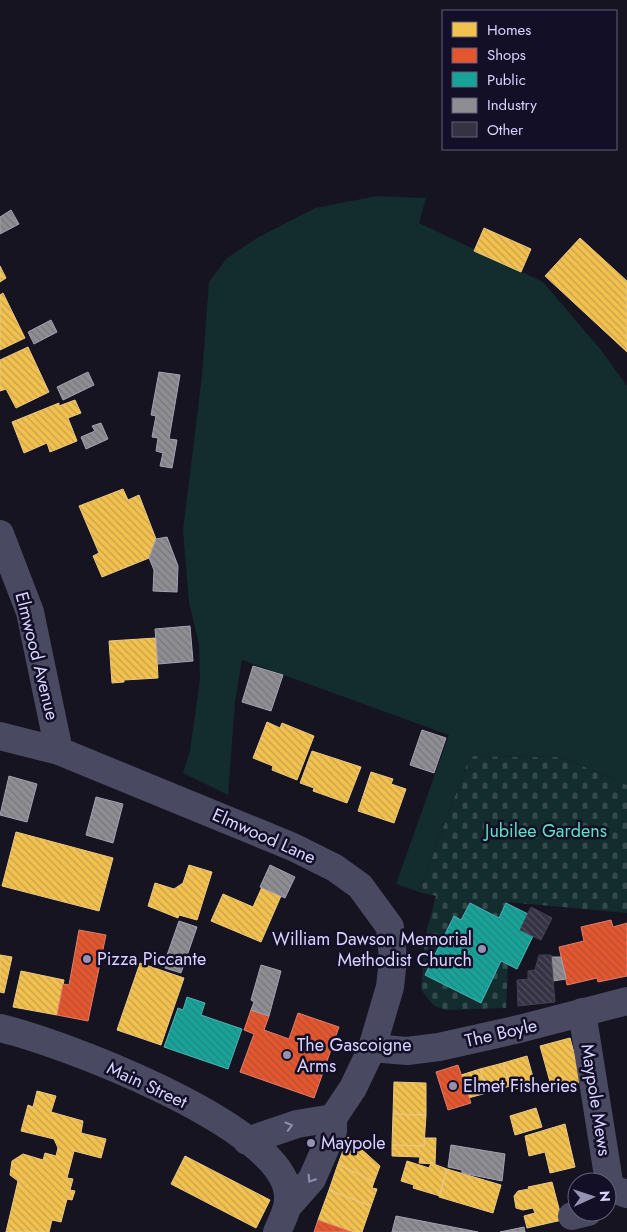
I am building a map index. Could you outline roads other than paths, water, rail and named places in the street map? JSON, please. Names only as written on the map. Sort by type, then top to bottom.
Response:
[{"type":"street","name":"Elmwood Avenue","points":[[0,534],[30,612],[59,751]]},
{"type":"street","name":"Elmwood Lane","points":[[0,736],[59,751],[293,847],[335,868],[360,886],[390,928],[393,959],[390,987],[372,1048],[353,1088],[333,1118]]},
{"type":"street","name":"The Boyle","points":[[372,1048],[407,1051],[439,1047],[627,1001]]},
{"type":"street","name":"Maypole Mews","points":[[582,1012],[611,1172]]},
{"type":"street","name":"Main Street","points":[[0,1028],[132,1074],[218,1120],[247,1141],[278,1169],[287,1186],[288,1205]]},
{"type":"street","points":[[247,1141],[297,1124],[333,1118],[333,1131],[312,1179],[288,1205],[277,1232]]},
{"type":"place","name":"William Dawson Memorial Methodist Church","points":[[482,949]]},
{"type":"place","name":"Pizza Piccante","points":[[87,959]]},
{"type":"place","name":"The Gascoigne Arms","points":[[287,1055]]},
{"type":"place","name":"Elmet Fisheries","points":[[453,1086]]},
{"type":"place","name":"Maypole","points":[[311,1143]]},
{"type":"park label","name":"Jubilee Gardens","points":[[546,831]]}]
